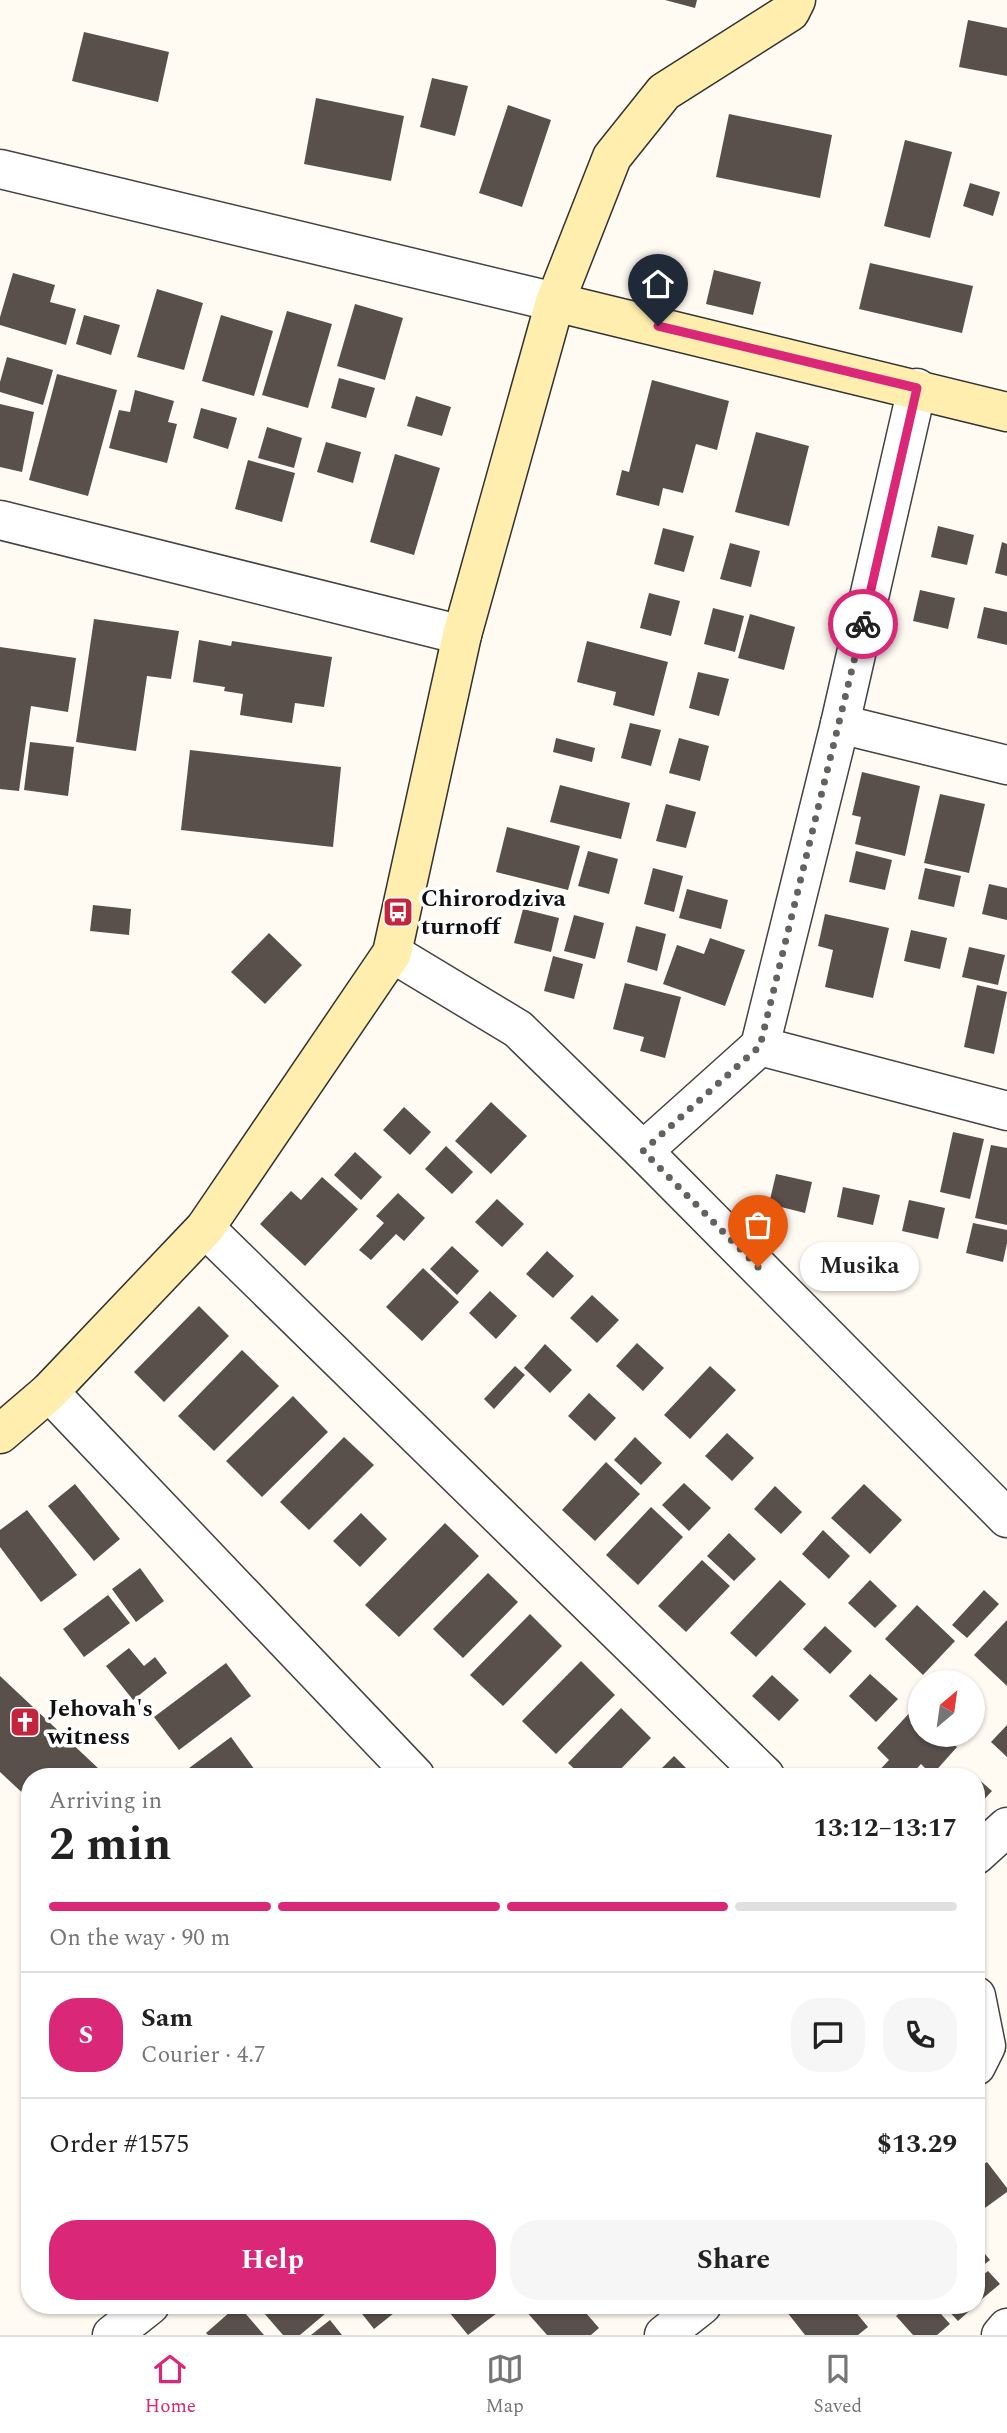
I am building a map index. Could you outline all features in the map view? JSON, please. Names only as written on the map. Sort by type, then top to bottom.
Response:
[{"type":"street","points":[[0,1434],[49,1392],[205,1228],[392,953],[462,635],[555,302],[612,157],[664,92],[790,12],[796,0]]},
{"type":"street","points":[[0,169],[917,388],[1007,412]]},
{"type":"street","points":[[643,1151],[760,1046],[839,724],[917,388]]},
{"type":"street","points":[[0,520],[462,635]]},
{"type":"street","points":[[839,724],[1007,765]]},
{"type":"street","points":[[392,953],[518,1029],[643,1151],[1007,1518]]},
{"type":"street","points":[[760,1046],[1007,1111]]},
{"type":"street","points":[[205,1228],[757,1768]]},
{"type":"street","points":[[49,1392],[407,1768]]},
{"type":"street","points":[[985,1847],[1007,1828]]},
{"type":"street","points":[[112,2335],[139,2314]]},
{"type":"street","points":[[664,2335],[691,2314]]},
{"type":"street","points":[[1001,2335],[1007,2328]]},
{"type":"building","points":[[665,0],[697,0],[695,8]]},
{"type":"building","points":[[968,20],[1007,28],[1007,76],[959,67]]},
{"type":"building","points":[[84,32],[169,52],[158,102],[72,81]]},
{"type":"building","points":[[432,78],[468,86],[455,136],[420,127]]},
{"type":"building","points":[[316,98],[404,116],[391,181],[304,164]]},
{"type":"building","points":[[508,105],[551,120],[522,207],[479,193]]},
{"type":"building","points":[[729,114],[832,135],[820,198],[716,177]]},
{"type":"building","points":[[905,140],[952,152],[930,238],[884,226]]},
{"type":"building","points":[[970,183],[1000,192],[993,216],[963,206]]},
{"type":"building","points":[[870,263],[973,286],[962,333],[859,309]]},
{"type":"building","points":[[714,270],[761,282],[753,315],[706,304]]},
{"type":"building","points":[[13,273],[55,285],[50,302],[76,309],[66,345],[0,325]]},
{"type":"building","points":[[157,289],[203,303],[184,370],[137,357]]},
{"type":"building","points":[[355,304],[403,318],[385,380],[337,366]]},
{"type":"building","points":[[287,311],[332,324],[308,408],[262,395]]},
{"type":"building","points":[[84,315],[120,325],[111,355],[76,344]]},
{"type":"building","points":[[221,315],[273,331],[254,396],[202,381]]},
{"type":"building","points":[[7,357],[53,370],[43,405],[0,392]]},
{"type":"building","points":[[57,374],[117,390],[88,496],[29,480]]},
{"type":"building","points":[[339,378],[375,388],[366,418],[331,408]]},
{"type":"building","points":[[652,380],[729,401],[717,450],[696,444],[683,493],[663,488],[659,506],[616,495],[622,470],[629,472]]},
{"type":"building","points":[[135,390],[174,401],[168,422],[177,424],[167,463],[109,448],[119,410],[130,412]]},
{"type":"building","points":[[416,396],[451,407],[442,436],[407,426]]},
{"type":"building","points":[[0,404],[34,412],[22,472],[0,467]]},
{"type":"building","points":[[201,408],[237,418],[228,449],[193,438]]},
{"type":"building","points":[[267,427],[302,438],[294,468],[258,458]]},
{"type":"building","points":[[756,432],[809,446],[789,526],[735,512]]},
{"type":"building","points":[[326,442],[361,452],[353,483],[317,472]]},
{"type":"building","points":[[395,454],[440,468],[414,555],[370,542]]},
{"type":"building","points":[[248,460],[295,473],[282,522],[235,509]]},
{"type":"building","points":[[938,526],[974,535],[967,565],[931,557]]},
{"type":"building","points":[[663,528],[694,536],[684,572],[654,564]]},
{"type":"building","points":[[1002,542],[1007,544],[1007,576],[995,573]]},
{"type":"building","points":[[730,543],[760,551],[751,587],[720,579]]},
{"type":"building","points":[[920,590],[955,598],[948,629],[913,621]]},
{"type":"building","points":[[649,593],[680,601],[671,636],[640,628]]},
{"type":"building","points":[[984,607],[1007,612],[1007,645],[977,638]]},
{"type":"building","points":[[713,608],[744,616],[735,652],[704,644]]},
{"type":"building","points":[[750,614],[795,627],[784,670],[738,658]]},
{"type":"building","points":[[94,619],[179,631],[171,679],[147,676],[136,751],[76,742]]},
{"type":"building","points":[[199,640],[231,646],[232,641],[332,657],[324,707],[295,703],[292,723],[240,715],[243,694],[224,691],[225,687],[193,682]]},
{"type":"building","points":[[587,641],[668,662],[654,716],[613,705],[616,692],[577,682]]},
{"type":"building","points":[[0,647],[76,658],[68,712],[31,706],[19,791],[0,789]]},
{"type":"building","points":[[698,672],[729,679],[719,716],[689,708]]},
{"type":"building","points":[[630,723],[661,730],[651,766],[621,758]]},
{"type":"building","points":[[556,738],[595,748],[592,762],[553,752]]},
{"type":"building","points":[[679,738],[709,746],[700,781],[669,773]]},
{"type":"building","points":[[30,742],[74,747],[68,796],[24,790]]},
{"type":"building","points":[[190,750],[341,767],[333,847],[181,830]]},
{"type":"building","points":[[862,772],[920,786],[905,856],[855,844],[861,817],[852,815]]},
{"type":"building","points":[[560,785],[630,803],[621,839],[550,822]]},
{"type":"building","points":[[940,794],[985,804],[969,873],[924,863]]},
{"type":"building","points":[[666,804],[696,812],[686,848],[656,841]]},
{"type":"building","points":[[507,827],[580,846],[568,890],[496,872]]},
{"type":"building","points":[[588,851],[618,859],[609,894],[578,886]]},
{"type":"building","points":[[856,851],[892,860],[885,890],[849,882]]},
{"type":"building","points":[[653,868],[683,876],[674,912],[644,904]]},
{"type":"building","points":[[925,868],[961,876],[954,907],[918,899]]},
{"type":"building","points":[[989,884],[1007,888],[1007,920],[982,914]]},
{"type":"building","points":[[687,889],[728,900],[721,929],[679,918]]},
{"type":"building","points":[[93,905],[131,909],[129,935],[90,931]]},
{"type":"building","points":[[523,909],[559,918],[551,952],[514,943]]},
{"type":"building","points":[[825,914],[889,928],[873,998],[825,987],[833,950],[818,946]]},
{"type":"building","points":[[574,915],[604,923],[595,959],[564,951]]},
{"type":"building","points":[[636,926],[666,934],[657,971],[627,962]]},
{"type":"building","points":[[911,930],[947,938],[940,969],[904,961]]},
{"type":"building","points":[[269,933],[302,965],[265,1004],[231,972]]},
{"type":"building","points":[[710,938],[745,950],[725,1006],[663,984],[677,945],[704,954]]},
{"type":"building","points":[[969,947],[1005,955],[998,985],[962,977]]},
{"type":"building","points":[[553,956],[583,964],[574,999],[544,991]]},
{"type":"building","points":[[625,983],[681,997],[665,1058],[640,1051],[644,1037],[613,1029]]},
{"type":"building","points":[[977,985],[1007,992],[994,1054],[964,1047]]},
{"type":"building","points":[[491,1102],[527,1136],[491,1174],[455,1141]]},
{"type":"building","points":[[404,1107],[431,1132],[410,1155],[383,1130]]},
{"type":"building","points":[[953,1132],[984,1139],[970,1199],[940,1192]]},
{"type":"building","points":[[991,1145],[1007,1148],[1007,1225],[975,1218]]},
{"type":"building","points":[[446,1146],[473,1172],[452,1194],[425,1169]]},
{"type":"building","points":[[355,1152],[382,1177],[361,1200],[334,1175]]},
{"type":"building","points":[[776,1174],[812,1182],[805,1213],[769,1204]]},
{"type":"building","points":[[322,1177],[358,1209],[305,1266],[260,1224],[291,1191],[301,1200]]},
{"type":"building","points":[[843,1187],[880,1195],[873,1225],[837,1217]]},
{"type":"building","points":[[398,1193],[425,1218],[404,1241],[396,1234],[371,1260],[359,1250],[384,1223],[376,1216]]},
{"type":"building","points":[[497,1199],[524,1224],[502,1247],[475,1222]]},
{"type":"building","points":[[909,1200],[945,1208],[938,1239],[902,1231]]},
{"type":"building","points":[[973,1223],[1007,1230],[1003,1262],[966,1253]]},
{"type":"building","points":[[452,1246],[479,1271],[457,1295],[430,1269]]},
{"type":"building","points":[[547,1251],[574,1276],[553,1298],[526,1274]]},
{"type":"building","points":[[423,1268],[459,1302],[422,1341],[386,1307]]},
{"type":"building","points":[[490,1291],[517,1316],[496,1339],[469,1313]]},
{"type":"building","points":[[592,1295],[619,1320],[597,1343],[570,1318]]},
{"type":"building","points":[[199,1306],[229,1336],[164,1402],[134,1372]]},
{"type":"building","points":[[637,1343],[664,1368],[643,1391],[616,1366]]},
{"type":"building","points":[[545,1344],[572,1370],[550,1393],[524,1368]]},
{"type":"building","points":[[242,1350],[279,1386],[214,1451],[178,1416]]},
{"type":"building","points":[[515,1366],[525,1375],[494,1409],[484,1399]]},
{"type":"building","points":[[710,1366],[736,1390],[690,1439],[664,1415]]},
{"type":"building","points":[[589,1393],[616,1418],[595,1441],[568,1416]]},
{"type":"building","points":[[293,1396],[328,1432],[262,1497],[226,1461]]},
{"type":"building","points":[[727,1433],[754,1458],[732,1481],[705,1456]]},
{"type":"building","points":[[344,1437],[374,1465],[309,1530],[280,1502]]},
{"type":"building","points":[[635,1437],[662,1463],[641,1485],[614,1460]]},
{"type":"building","points":[[606,1462],[640,1494],[595,1541],[562,1510]]},
{"type":"building","points":[[684,1483],[711,1508],[689,1531],[662,1505]]},
{"type":"building","points":[[75,1484],[120,1539],[94,1561],[48,1506]]},
{"type":"building","points":[[864,1484],[902,1520],[870,1554],[831,1518]]},
{"type":"building","points":[[775,1486],[802,1512],[781,1534],[754,1509]]},
{"type":"building","points":[[651,1507],[683,1537],[638,1585],[606,1555]]},
{"type":"building","points":[[27,1510],[77,1575],[41,1602],[0,1547],[0,1530]]},
{"type":"building","points":[[361,1513],[387,1539],[360,1567],[333,1541]]},
{"type":"building","points":[[445,1523],[479,1556],[399,1637],[365,1605]]},
{"type":"building","points":[[823,1530],[850,1556],[829,1579],[802,1554]]},
{"type":"building","points":[[729,1533],[756,1559],[734,1581],[707,1556]]},
{"type":"building","points":[[702,1560],[730,1586],[686,1632],[658,1606]]},
{"type":"building","points":[[140,1568],[164,1601],[136,1622],[112,1589]]},
{"type":"building","points":[[488,1573],[518,1602],[463,1658],[433,1629]]},
{"type":"building","points":[[780,1580],[806,1604],[756,1657],[730,1633]]},
{"type":"building","points":[[870,1580],[897,1606],[875,1628],[848,1603]]},
{"type":"building","points":[[984,1590],[999,1604],[967,1638],[952,1625]]},
{"type":"building","points":[[108,1595],[130,1623],[84,1657],[63,1629]]},
{"type":"building","points":[[917,1605],[955,1641],[928,1670],[918,1670],[885,1639]]},
{"type":"building","points":[[530,1614],[562,1646],[503,1706],[470,1675]]},
{"type":"building","points":[[1007,1620],[1007,1686],[974,1655]]},
{"type":"building","points":[[825,1626],[852,1651],[830,1674],[803,1649]]},
{"type":"building","points":[[129,1648],[144,1666],[155,1657],[167,1673],[133,1700],[106,1666]]},
{"type":"building","points":[[581,1661],[615,1695],[556,1754],[522,1721]]},
{"type":"building","points":[[226,1663],[251,1696],[179,1750],[154,1717]]},
{"type":"building","points":[[870,1674],[898,1699],[876,1722],[849,1696]]},
{"type":"building","points":[[772,1675],[799,1700],[779,1721],[752,1696]]},
{"type":"building","name":"Jehovah's witness","points":[[0,1676],[98,1768],[21,1768],[21,1792],[0,1772]]},
{"type":"building","points":[[621,1708],[651,1738],[622,1768],[573,1768],[568,1763]]},
{"type":"building","points":[[908,1714],[908,1747],[957,1747],[938,1768],[925,1768],[921,1764],[917,1768],[882,1768],[889,1760],[877,1748]]},
{"type":"building","points":[[1007,1725],[1007,1757],[991,1742]]},
{"type":"building","points":[[231,1737],[253,1768],[189,1768]]},
{"type":"building","points":[[674,1756],[686,1768],[662,1768]]},
{"type":"building","points":[[985,1785],[992,1791],[985,1798]]},
{"type":"building","points":[[987,2162],[1007,2188],[1007,2192],[985,2208]]},
{"type":"building","points":[[988,2271],[1000,2284],[985,2296],[985,2273]]},
{"type":"building","points":[[228,2314],[246,2314],[264,2335],[208,2335],[206,2333]]},
{"type":"building","points":[[265,2314],[325,2314],[300,2335],[283,2335]]},
{"type":"building","points":[[362,2314],[393,2314],[374,2329]]},
{"type":"building","points":[[451,2314],[496,2314],[468,2335]]},
{"type":"building","points":[[529,2314],[587,2314],[599,2328],[591,2335],[547,2335]]},
{"type":"building","points":[[788,2314],[857,2314],[868,2327],[858,2335],[805,2335]]},
{"type":"building","points":[[941,2314],[950,2324],[937,2335],[913,2335],[896,2316]]},
{"type":"building","points":[[952,2314],[966,2314],[958,2321]]},
{"type":"building","points":[[330,2320],[342,2335],[311,2335]]},
{"type":"way so far","points":[[758,1267],[643,1151],[760,1046],[863,624]]},
{"type":"place","name":"Chirorodziva turnoff","points":[[398,912]]},
{"type":"place","name":"Musika","points":[[758,1267]]},
{"type":"place","name":"Jehovah's witness","points":[[25,1722]]},
{"type":"route","points":[[658,326],[917,388],[863,624]]}]
